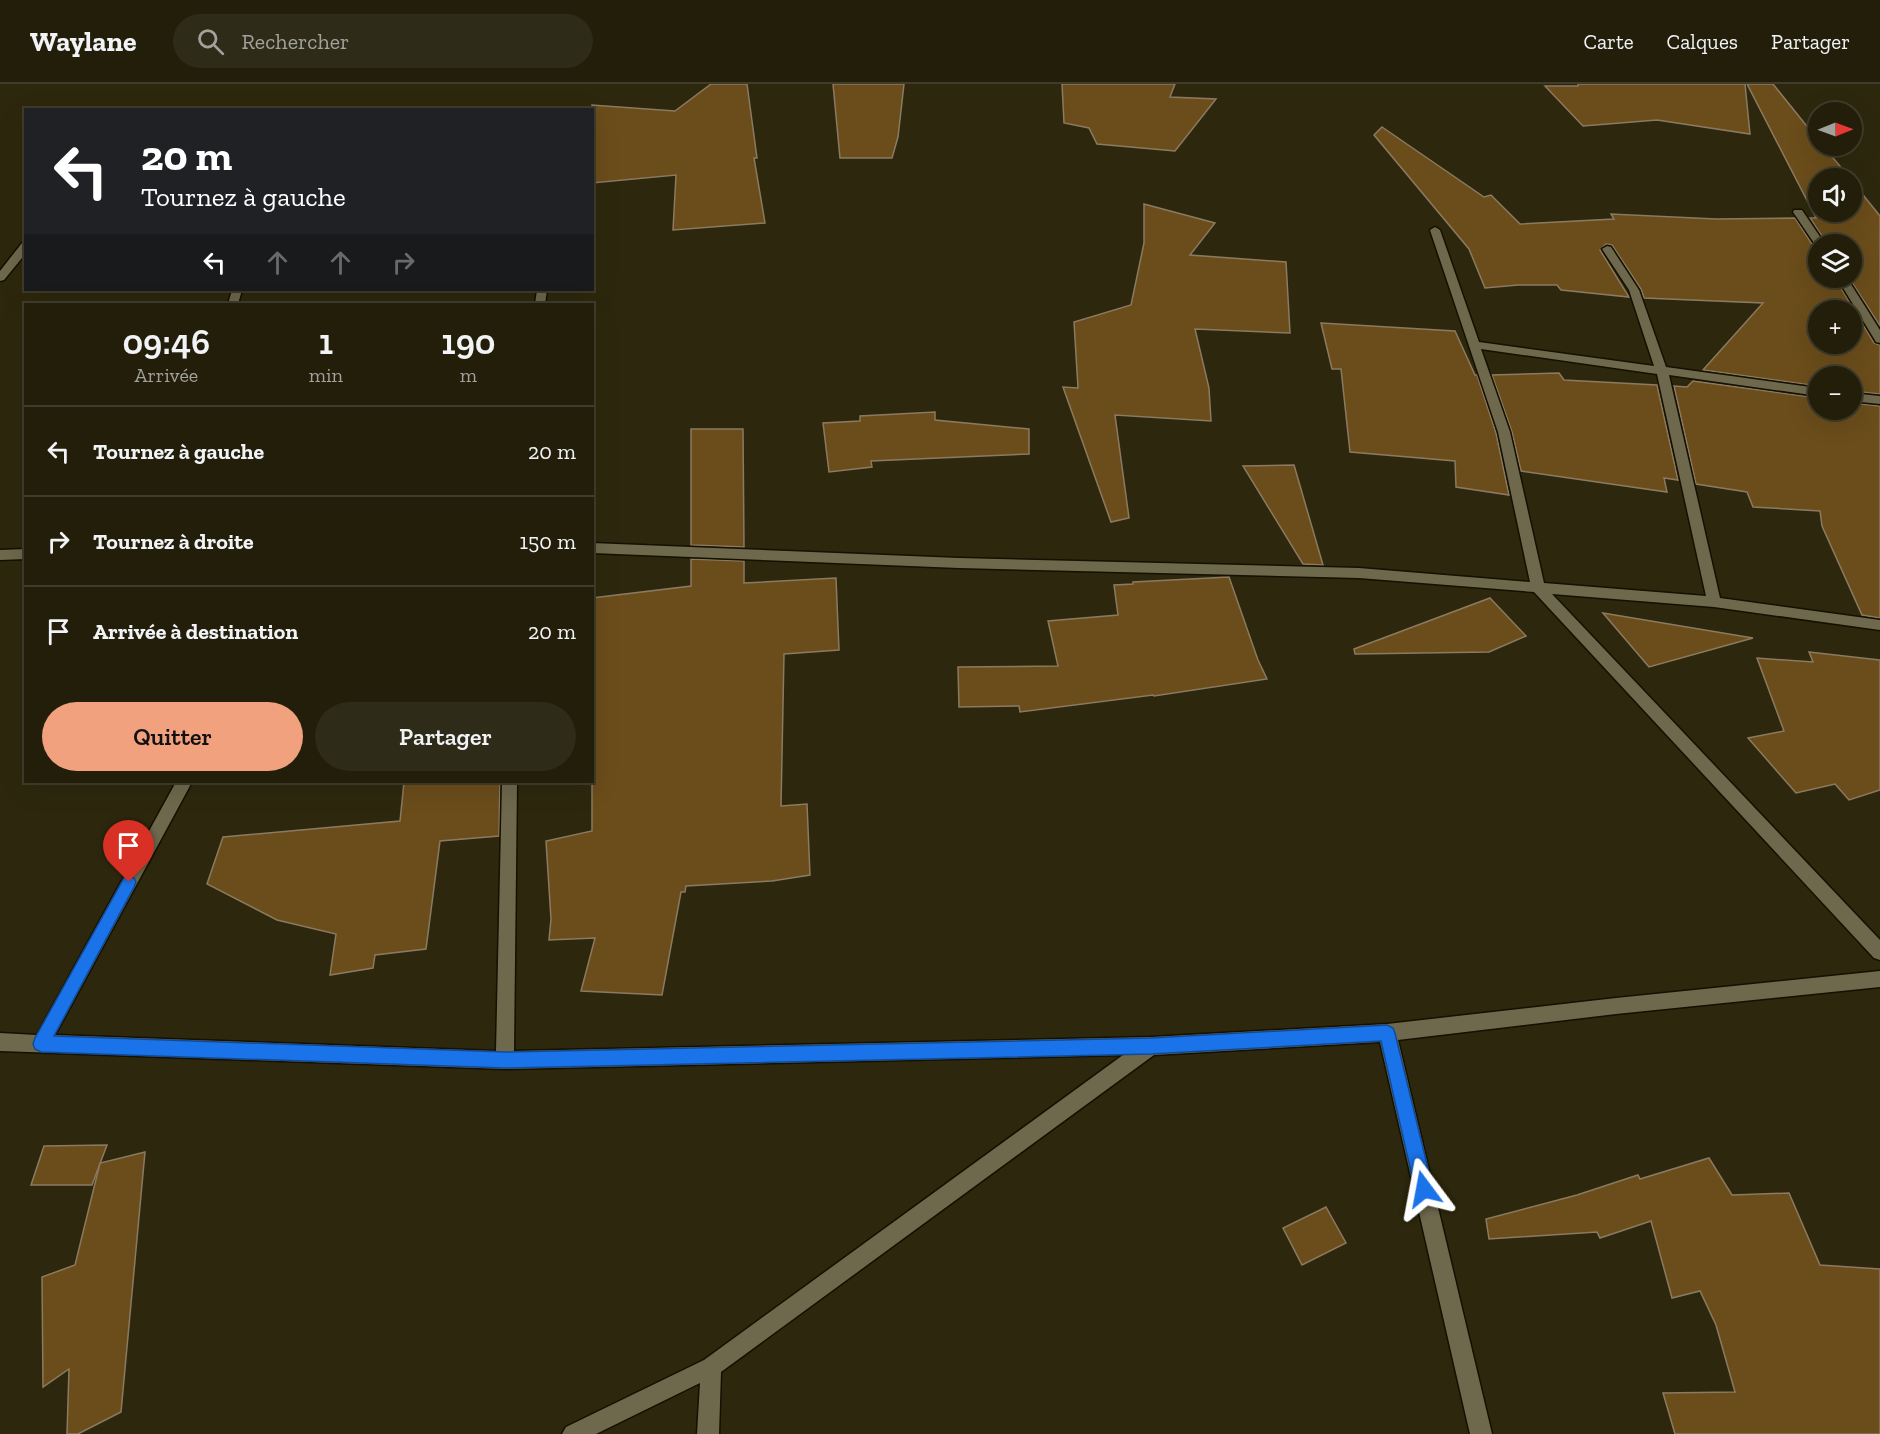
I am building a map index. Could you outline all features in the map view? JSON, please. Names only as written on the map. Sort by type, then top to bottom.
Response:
[{"type":"street","points":[[1798,212],[1813,234]]},
{"type":"street","points":[[1436,230],[1504,432],[1538,588],[1880,951]]},
{"type":"street","points":[[0,278],[24,248]]},
{"type":"street","points":[[1607,249],[1634,290],[1662,372],[1714,602]]},
{"type":"street","points":[[1848,288],[1880,339]]},
{"type":"street","points":[[1474,345],[1808,391]]},
{"type":"street","points":[[1862,398],[1880,400]]},
{"type":"street","points":[[594,548],[959,562],[1359,573],[1714,602],[1880,625]]},
{"type":"street","points":[[0,555],[24,554]]},
{"type":"street","points":[[41,1044],[183,783]]},
{"type":"street","points":[[505,1060],[509,783]]},
{"type":"street","points":[[0,1042],[505,1060],[1151,1046],[1387,1033],[1616,1006],[1880,979]]},
{"type":"street","points":[[1387,1033],[1481,1434]]},
{"type":"street","points":[[573,1434],[711,1366],[1151,1046]]},
{"type":"street","points":[[708,1434],[711,1366]]},
{"type":"building","points":[[711,84],[747,84],[757,158],[754,158],[765,223],[673,230],[676,175],[594,183],[594,108],[592,105],[675,111]]},
{"type":"building","points":[[833,84],[904,84],[898,137],[892,158],[840,158]]},
{"type":"building","points":[[1062,84],[1175,84],[1170,97],[1216,99],[1175,151],[1097,144],[1089,128],[1064,123]]},
{"type":"building","points":[[1578,84],[1745,84],[1750,134],[1657,120],[1583,126],[1545,86],[1578,86]]},
{"type":"building","points":[[1747,84],[1773,84],[1808,128],[1808,156],[1831,156],[1842,168],[1808,168],[1808,202]]},
{"type":"building","points":[[1382,127],[1484,197],[1491,195],[1520,224],[1614,219],[1611,214],[1716,219],[1795,218],[1808,238],[1808,288],[1841,288],[1848,300],[1808,300],[1808,354],[1862,354],[1862,323],[1874,343],[1880,345],[1880,394],[1862,392],[1862,366],[1808,366],[1808,385],[1703,370],[1763,303],[1644,298],[1641,289],[1612,245],[1606,244],[1600,250],[1629,297],[1561,290],[1557,285],[1485,288],[1469,249],[1374,135]]},
{"type":"building","points":[[1862,194],[1880,216],[1880,326],[1855,288],[1862,288],[1862,234],[1820,234],[1813,222],[1862,222]]},
{"type":"building","points":[[1144,204],[1215,223],[1190,255],[1286,262],[1290,333],[1195,329],[1209,388],[1211,421],[1115,415],[1129,518],[1111,522],[1063,387],[1078,388],[1074,322],[1131,305],[1144,243]]},
{"type":"building","points":[[1321,323],[1455,331],[1477,375],[1496,433],[1509,495],[1456,487],[1455,461],[1350,452],[1341,369],[1332,369]]},
{"type":"building","points":[[1559,373],[1564,380],[1657,385],[1678,480],[1664,478],[1667,492],[1521,471],[1512,432],[1492,375]]},
{"type":"building","points":[[1693,381],[1808,397],[1808,420],[1862,420],[1862,404],[1880,406],[1880,618],[1862,615],[1822,526],[1820,511],[1753,507],[1747,492],[1696,484],[1674,386],[1687,387]]},
{"type":"building","points":[[935,412],[935,420],[1029,429],[1029,454],[871,461],[872,467],[829,472],[823,423],[860,421],[860,416]]},
{"type":"building","points":[[691,429],[743,429],[744,547],[691,545]]},
{"type":"building","points":[[1294,465],[1323,565],[1303,564],[1243,466]]},
{"type":"building","points":[[691,559],[744,561],[744,583],[836,578],[839,650],[784,654],[781,806],[807,804],[810,875],[772,881],[686,886],[685,892],[681,892],[662,995],[581,991],[595,938],[549,940],[551,919],[546,841],[592,831],[594,598],[691,586]]},
{"type":"building","points":[[1229,577],[1258,660],[1267,679],[1154,696],[1020,712],[1019,706],[959,707],[958,667],[1058,666],[1048,621],[1118,615],[1114,585]]},
{"type":"building","points":[[1490,598],[1526,636],[1489,652],[1355,654],[1354,649]]},
{"type":"building","points":[[1603,613],[1753,638],[1649,667]]},
{"type":"building","points":[[1809,652],[1880,660],[1880,790],[1849,800],[1835,784],[1796,793],[1748,738],[1784,731],[1757,658],[1813,662]]},
{"type":"building","points":[[404,783],[500,783],[499,836],[440,841],[426,949],[375,955],[373,968],[330,975],[336,934],[277,920],[207,884],[223,837],[400,821]]},
{"type":"building","points":[[107,1145],[92,1185],[31,1185],[44,1146]]},
{"type":"building","points":[[145,1152],[121,1412],[78,1434],[67,1434],[69,1369],[43,1387],[42,1277],[75,1265],[100,1163]]},
{"type":"building","points":[[1709,1158],[1732,1195],[1789,1193],[1820,1265],[1880,1269],[1880,1434],[1675,1434],[1663,1393],[1735,1392],[1716,1325],[1700,1291],[1672,1298],[1651,1221],[1600,1238],[1597,1232],[1489,1239],[1486,1219],[1577,1195],[1638,1175],[1640,1179]]},
{"type":"building","points":[[1326,1207],[1346,1243],[1302,1265],[1283,1228]]},
{"type":"route","points":[[129,882],[41,1044],[505,1060],[1151,1046],[1387,1033],[1424,1189]]}]
